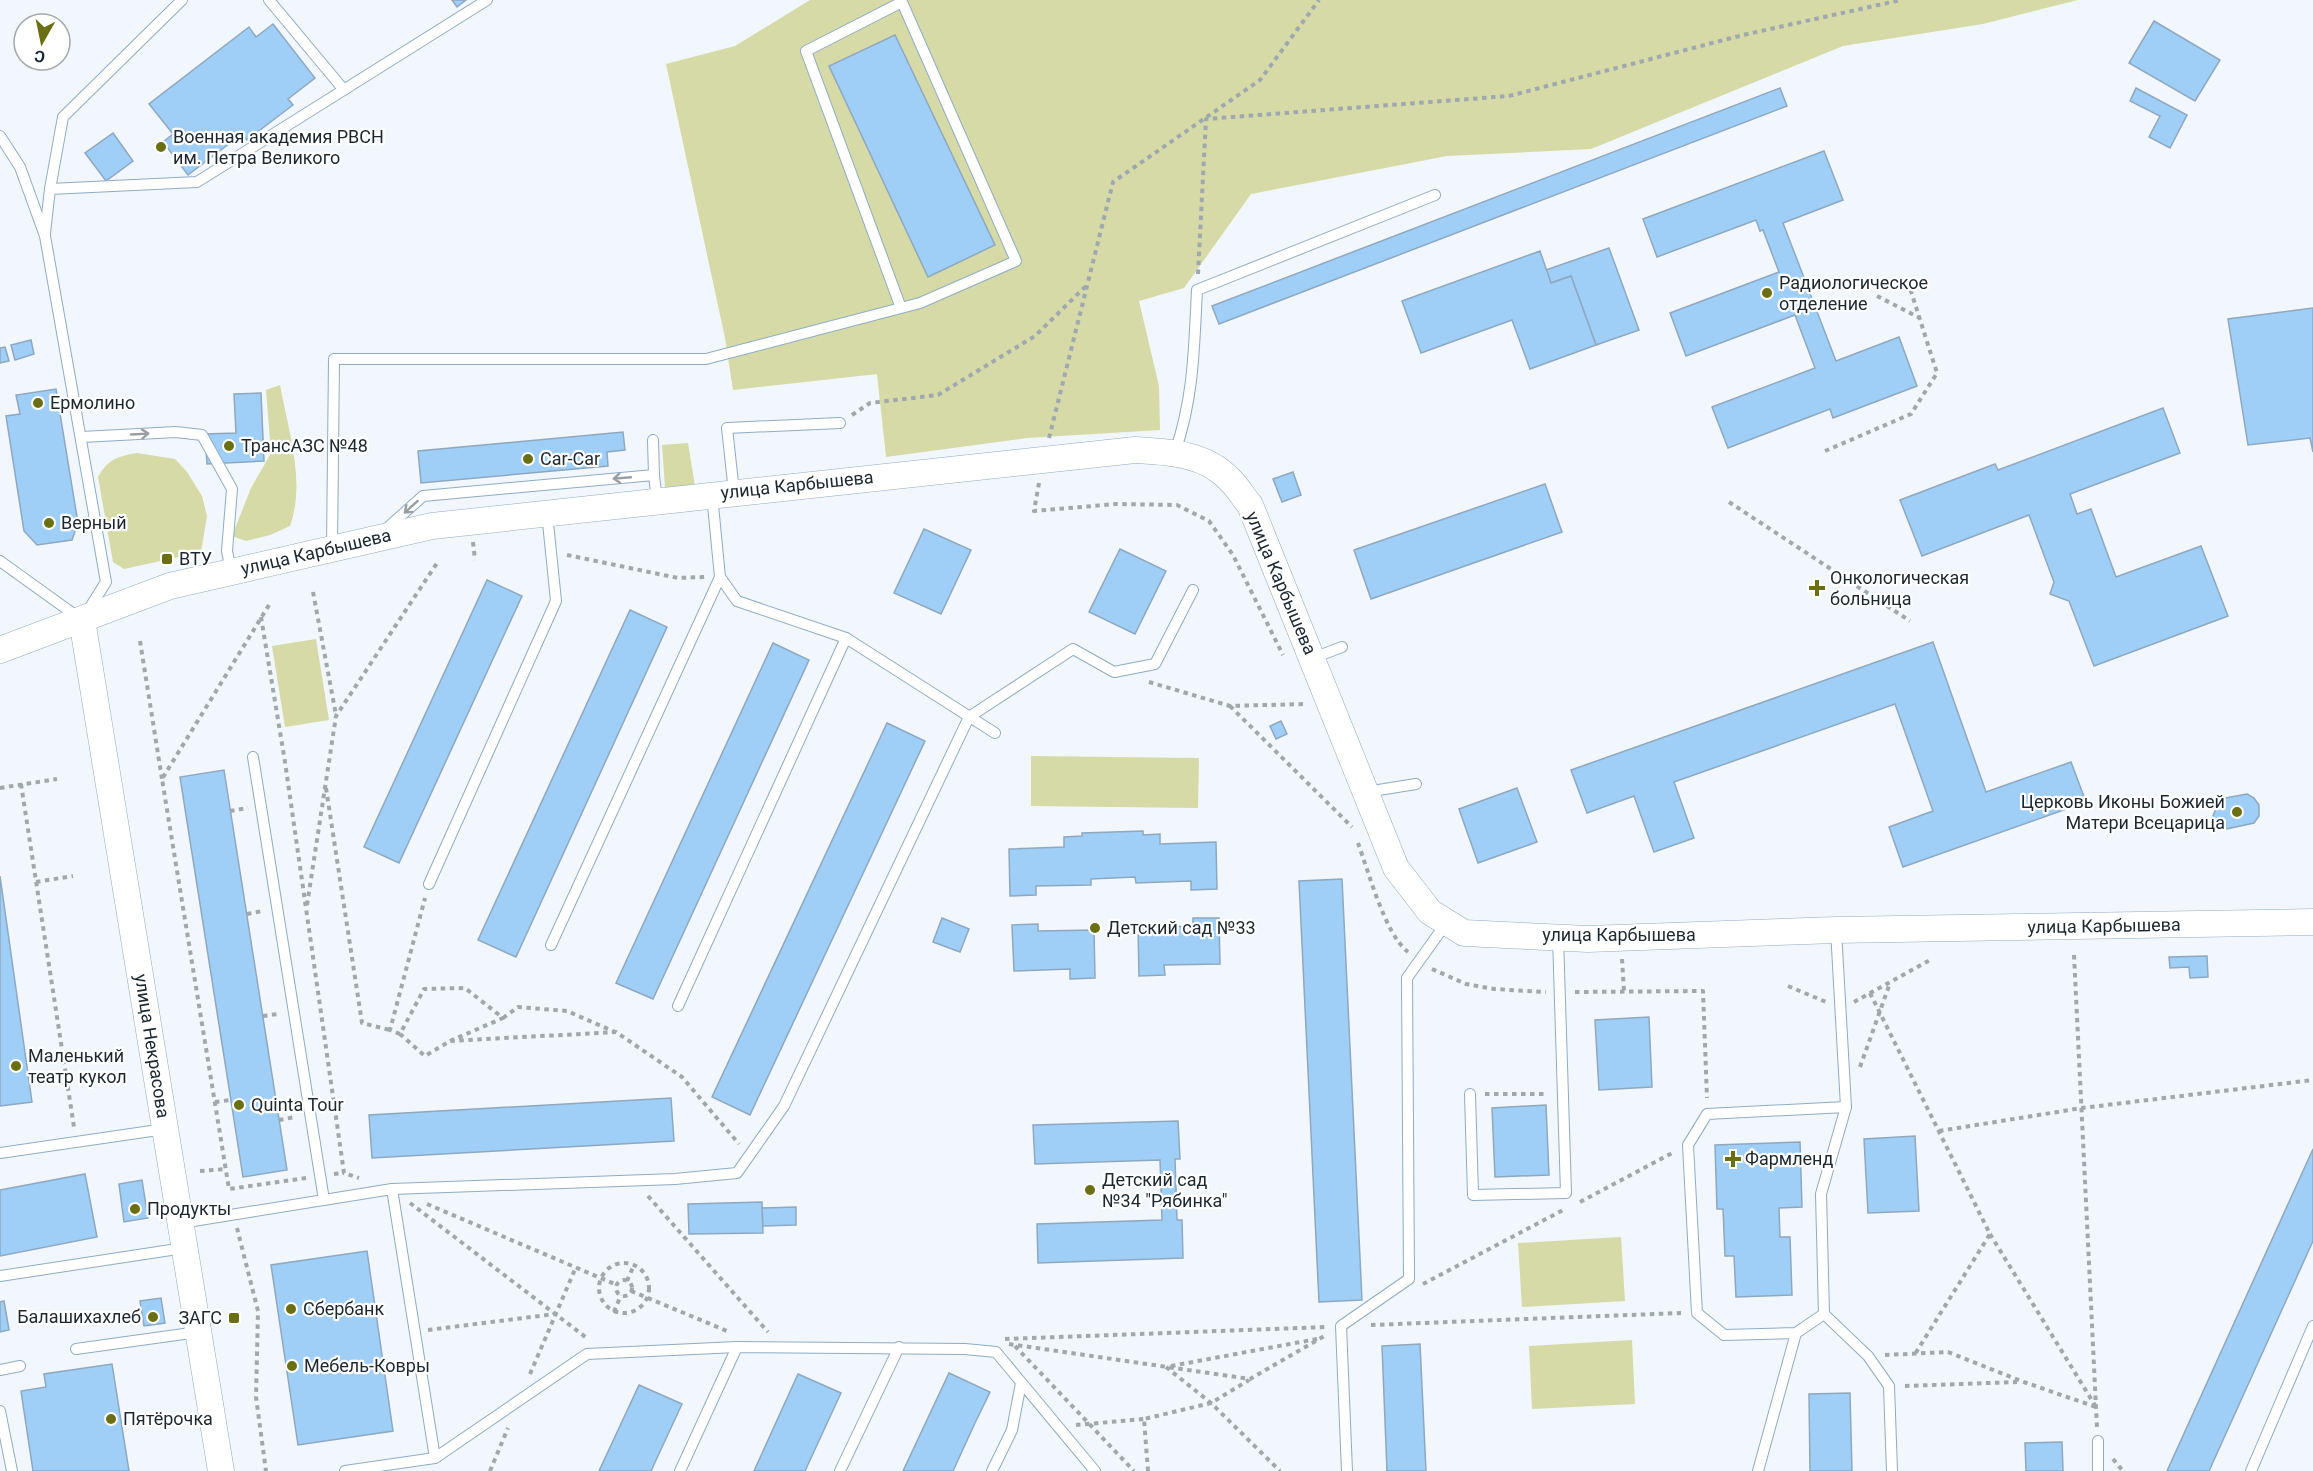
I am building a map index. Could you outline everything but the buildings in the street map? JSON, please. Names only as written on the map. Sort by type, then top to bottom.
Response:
[{"type":"street","name":"улица Карбышева","points":[[0,650],[170,586],[432,526],[1044,459],[1136,450],[1175,452],[1204,461],[1228,477],[1250,505],[1396,868],[1430,912],[1464,933],[1610,938],[1836,930],[2313,922]]},
{"type":"street","name":"улица Некрасова","points":[[82,620],[221,1471]]},
{"type":"lane","points":[[45,237],[50,189],[63,117],[183,0]]},
{"type":"lane","points":[[268,0],[344,90]]},
{"type":"lane","points":[[50,189],[197,182],[487,0]]},
{"type":"lane","points":[[333,548],[334,359],[706,359],[901,308],[920,303],[1016,261],[902,2],[806,51],[901,308]]},
{"type":"lane","points":[[0,136],[20,167],[45,237],[106,582],[82,620],[0,561]]},
{"type":"lane","points":[[1175,452],[1184,426],[1191,388],[1197,290],[1435,195]]},
{"type":"lane","points":[[551,945],[720,577],[728,428],[840,423]]},
{"type":"lane","points":[[82,437],[176,432],[202,435],[232,489],[227,551],[231,571]]},
{"type":"lane","points":[[653,440],[657,501]]},
{"type":"lane","points":[[376,538],[423,496],[654,475]]},
{"type":"lane","points":[[429,884],[556,602],[547,513]]},
{"type":"lane","points":[[720,577],[737,601],[846,638],[995,733]]},
{"type":"lane","points":[[0,1276],[182,1235],[233,1215],[392,1189],[634,1180],[737,1173],[784,1106],[969,717],[1073,649],[1114,672],[1155,664],[1192,590]]},
{"type":"lane","points":[[678,1006],[846,638]]},
{"type":"lane","points":[[1312,658],[1342,647]]},
{"type":"lane","points":[[253,757],[324,1200]]},
{"type":"lane","points":[[1366,792],[1416,784]]},
{"type":"lane","points":[[1347,1471],[1341,1326],[1409,1280],[1407,978],[1447,922]]},
{"type":"lane","points":[[1836,930],[1846,1107],[1821,1194],[1824,1314],[1868,1356],[1889,1386],[1892,1471]]},
{"type":"lane","points":[[1470,1094],[1473,1194],[1566,1193],[1558,937]]},
{"type":"lane","points":[[1824,1314],[1796,1333],[1724,1335],[1697,1313],[1688,1145],[1707,1114],[1846,1107]]},
{"type":"lane","points":[[0,1153],[165,1129]]},
{"type":"lane","points":[[392,1189],[435,1458]]},
{"type":"lane","points":[[2252,1471],[2313,1326]]},
{"type":"lane","points":[[76,1349],[198,1332]]},
{"type":"lane","points":[[1758,1471],[1796,1333]]},
{"type":"lane","points":[[680,1471],[737,1347]]},
{"type":"lane","points":[[345,1471],[435,1458],[587,1354],[737,1347],[899,1347],[996,1352],[1095,1471]]},
{"type":"lane","points":[[840,1471],[899,1347]]},
{"type":"lane","points":[[0,1370],[20,1366]]},
{"type":"lane","points":[[992,1471],[1012,1430],[1021,1383]]},
{"type":"lane","points":[[0,1411],[12,1471]]},
{"type":"lane","points":[[2098,1441],[2098,1471]]},
{"type":"path","points":[[1284,657],[1233,555],[1209,521],[1177,505],[1116,504],[1034,511],[1044,459],[1113,182],[1260,80],[1319,0]]},
{"type":"path","points":[[1206,118],[1509,96],[1743,35],[1901,0]]},
{"type":"path","points":[[1197,290],[1206,118]]},
{"type":"path","points":[[840,423],[870,403],[938,395],[1035,336],[1088,283]]},
{"type":"path","points":[[1826,451],[1911,414],[1936,373],[1910,285]]},
{"type":"path","points":[[1877,296],[1921,318]]},
{"type":"path","points":[[1729,502],[1910,621]]},
{"type":"path","points":[[473,540],[475,560]]},
{"type":"path","points":[[551,552],[678,578],[720,577]]},
{"type":"path","points":[[336,716],[437,563]]},
{"type":"path","points":[[306,909],[336,716],[313,592]]},
{"type":"path","points":[[162,779],[269,605]]},
{"type":"path","points":[[261,616],[344,1173]]},
{"type":"path","points":[[140,641],[233,1215],[258,1311],[256,1398],[266,1471]]},
{"type":"path","points":[[1114,672],[1230,706],[1304,704],[1300,695]]},
{"type":"path","points":[[1230,706],[1352,827]]},
{"type":"path","points":[[0,788],[57,779]]},
{"type":"path","points":[[326,783],[362,1023],[400,1034],[424,1056],[450,1041],[503,1018],[518,1007],[567,1011],[616,1032],[682,1077],[749,1156]]},
{"type":"path","points":[[21,784],[77,1142]]},
{"type":"path","points":[[36,882],[73,876]]},
{"type":"path","points":[[390,1030],[429,884]]},
{"type":"path","points":[[1621,952],[1624,991]]},
{"type":"path","points":[[2074,955],[2098,1441],[2123,1471]]},
{"type":"path","points":[[1788,986],[1841,1009],[1930,960]]},
{"type":"path","points":[[1846,1107],[1890,982]]},
{"type":"path","points":[[400,1034],[424,989],[465,988],[503,1018]]},
{"type":"path","points":[[1870,993],[1990,1234],[2096,1407]]},
{"type":"path","points":[[450,1041],[616,1032]]},
{"type":"path","points":[[1939,1131],[2082,1108],[2313,1080]]},
{"type":"path","points":[[1470,1094],[1563,1094]]},
{"type":"path","points":[[215,1102],[231,1100]]},
{"type":"path","points":[[1414,1288],[1688,1145]]},
{"type":"path","points":[[200,1171],[226,1169]]},
{"type":"path","points":[[229,1190],[344,1173],[392,1189],[617,1285]]},
{"type":"path","points":[[634,1180],[770,1335],[761,1335]]},
{"type":"path","points":[[392,1189],[596,1345]]},
{"type":"path","points":[[1915,1354],[1990,1234]]},
{"type":"path","points":[[624,1262],[634,1264],[648,1278],[650,1288],[648,1298],[634,1312],[624,1314],[614,1312],[600,1298],[598,1288],[600,1278],[606,1269],[615,1264],[624,1262]]},
{"type":"path","points":[[627,1281],[634,1264]]},
{"type":"path","points":[[490,1471],[576,1267]]},
{"type":"path","points":[[621,1280],[627,1281],[632,1285],[631,1291],[627,1295],[621,1295],[617,1291],[617,1285],[621,1280]]},
{"type":"path","points":[[631,1291],[734,1334],[723,1335]]},
{"type":"path","points":[[614,1312],[621,1295]]},
{"type":"path","points":[[1250,1379],[1014,1345],[998,1340],[1697,1313]]},
{"type":"path","points":[[414,1332],[556,1314]]},
{"type":"path","points":[[1058,1427],[1144,1419],[1211,1403],[1341,1326]]},
{"type":"path","points":[[1166,1367],[1321,1338]]},
{"type":"path","points":[[1014,1345],[1134,1471]]},
{"type":"path","points":[[1868,1356],[1948,1352],[2021,1382],[2096,1407]]},
{"type":"path","points":[[1166,1367],[1211,1403],[1280,1471]]},
{"type":"path","points":[[1889,1386],[2021,1382]]},
{"type":"path","points":[[1144,1419],[1148,1471]]},
{"type":"green space","points":[[810,0],[2078,0],[1983,24],[1843,46],[1591,149],[1447,156],[1251,194],[1184,288],[1139,301],[1159,386],[1160,430],[1027,438],[886,457],[877,374],[733,390],[725,338],[666,64],[735,46]]},
{"type":"green space","points":[[280,385],[296,473],[294,509],[290,526],[270,535],[246,541],[232,536],[251,488],[271,453],[266,390]]},
{"type":"green space","points":[[688,443],[695,486],[665,488],[662,445]]},
{"type":"green space","points":[[137,453],[175,459],[187,472],[202,496],[207,516],[201,552],[124,569],[113,562],[98,477],[105,466],[114,460]]},
{"type":"green space","points":[[316,639],[329,720],[285,727],[272,646]]},
{"type":"green space","points":[[1031,756],[1199,758],[1198,808],[1031,806]]},
{"type":"green space","points":[[1621,1237],[1625,1301],[1522,1307],[1518,1243]]},
{"type":"green space","points":[[1632,1340],[1635,1404],[1532,1409],[1529,1346]]},
{"type":"place","name":"Военная академия РВСН им. Петра Великого","points":[[161,147]]},
{"type":"place","name":"Радиологическое отделение","points":[[1767,293]]},
{"type":"place","name":"Ермолино","points":[[38,403]]},
{"type":"place","name":"ТрансАЗС №48","points":[[229,446]]},
{"type":"place","name":"Car-Car","points":[[528,459]]},
{"type":"place","name":"Верный","points":[[49,523]]},
{"type":"place","name":"ВТУ","points":[[167,559]]},
{"type":"place","name":"Онкологическая больница","points":[[1817,588]]},
{"type":"place","name":"Церковь Иконы Божией Матери Всецарица","points":[[2237,812]]},
{"type":"place","name":"Детский сад №33","points":[[1095,928]]},
{"type":"place","name":"Маленький театр кукол","points":[[16,1066]]},
{"type":"place","name":"Quinta Tour","points":[[239,1105]]},
{"type":"place","name":"Фармленд","points":[[1733,1159]]},
{"type":"place","name":"Детский сад №34 \"Рябинка\"","points":[[1090,1190]]},
{"type":"place","name":"Продукты","points":[[135,1209]]},
{"type":"place","name":"Сбербанк","points":[[291,1309]]},
{"type":"place","name":"Балашихахлеб","points":[[153,1317]]},
{"type":"place","name":"ЗАГС","points":[[234,1318]]},
{"type":"place","name":"Мебель-Ковры","points":[[292,1366]]},
{"type":"place","name":"Пятёрочка","points":[[111,1419]]}]
